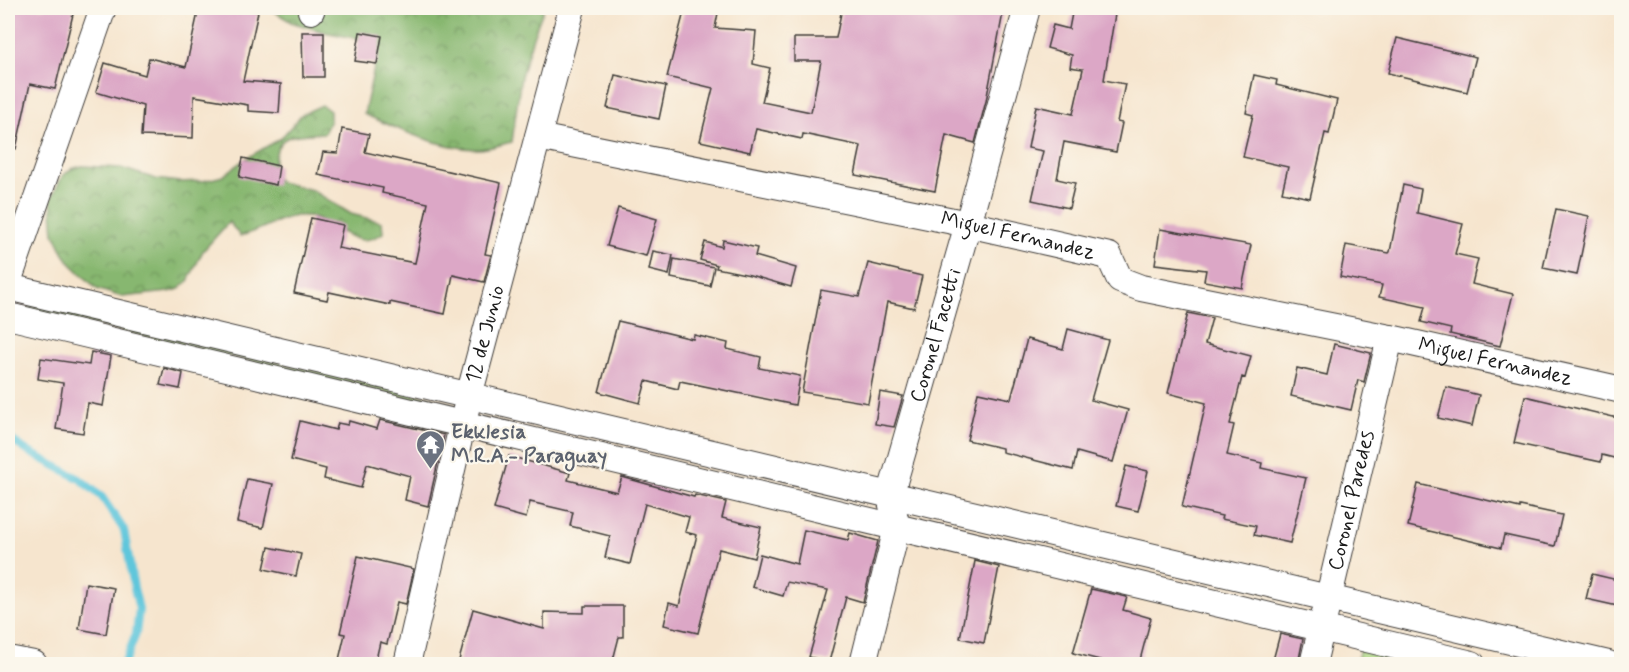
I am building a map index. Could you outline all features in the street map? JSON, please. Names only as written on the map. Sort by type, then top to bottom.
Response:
[{"type":"street","points":[[8,282],[103,8]]},
{"type":"street","name":"12 de Junio","points":[[407,664],[469,396],[572,8]]},
{"type":"street","name":"Coronel Facetti","points":[[863,664],[897,528],[890,496],[1027,8]]},
{"type":"street","name":"Miguel Fernandez","points":[[538,137],[968,224],[1109,256],[1120,280],[1141,288],[1390,338],[1622,390]]},
{"type":"street","points":[[8,287],[1608,664]]},
{"type":"street","points":[[8,314],[1322,630],[1472,664]]},
{"type":"street","name":"Coronel Paredes","points":[[1313,664],[1390,338]]},
{"type":"street","points":[[8,659],[34,664]]},
{"type":"green space","points":[[269,8],[544,8],[521,76],[512,142],[489,148],[462,148],[404,131],[364,114],[381,36],[359,39],[324,32],[291,22]]},
{"type":"green space","points":[[322,105],[330,111],[330,121],[324,133],[292,136],[280,143],[274,160],[273,174],[280,182],[312,190],[351,214],[382,222],[383,233],[365,240],[357,239],[316,218],[296,216],[240,236],[229,222],[203,251],[188,281],[179,289],[122,297],[97,289],[64,254],[54,233],[51,199],[62,177],[71,169],[82,166],[121,168],[156,179],[179,182],[203,181],[223,176],[242,161],[281,138],[302,114]]},
{"type":"green space","points":[[29,304],[435,399],[436,403],[29,309]]},
{"type":"green space","points":[[1363,637],[1474,664],[1356,664]]},
{"type":"building","points":[[15,8],[74,10],[55,89],[30,84],[16,149],[8,148],[8,41]]},
{"type":"building","points":[[199,8],[239,8],[258,12],[243,81],[281,84],[279,113],[248,111],[248,105],[194,96],[193,138],[141,136],[143,106],[96,92],[105,63],[145,75],[149,58],[186,67]]},
{"type":"building","points":[[685,8],[719,8],[715,28],[756,31],[753,64],[770,68],[762,102],[811,112],[821,61],[794,61],[794,38],[836,38],[842,8],[1004,8],[986,101],[975,143],[946,135],[935,191],[855,175],[861,146],[803,134],[802,139],[756,129],[750,152],[700,141],[713,88],[667,77]]},
{"type":"building","points":[[1073,8],[1116,8],[1104,80],[1125,84],[1117,122],[1122,123],[1116,152],[1064,142],[1057,179],[1075,183],[1069,208],[1032,200],[1043,151],[1028,148],[1036,106],[1073,114],[1083,69],[1070,67],[1072,55],[1047,48],[1053,25],[1069,29]]},
{"type":"building","points":[[302,32],[324,32],[324,77],[303,77]]},
{"type":"building","points":[[360,32],[382,36],[377,64],[355,61]]},
{"type":"building","points":[[1397,38],[1476,57],[1467,92],[1388,73]]},
{"type":"building","points":[[615,75],[666,86],[659,119],[607,108]]},
{"type":"building","points":[[1254,75],[1277,80],[1276,85],[1337,100],[1329,134],[1325,133],[1310,198],[1282,192],[1288,167],[1243,157],[1253,115],[1246,113]]},
{"type":"building","points":[[342,129],[369,134],[365,152],[501,183],[485,254],[491,255],[484,282],[453,275],[445,314],[329,292],[327,300],[294,293],[311,218],[343,225],[338,248],[415,263],[428,203],[382,193],[383,188],[318,175],[323,152],[338,153]]},
{"type":"building","points":[[243,158],[279,166],[276,185],[239,177]]},
{"type":"building","points":[[1403,185],[1421,189],[1417,213],[1463,224],[1455,254],[1478,259],[1472,284],[1513,294],[1500,346],[1450,334],[1451,329],[1421,322],[1425,307],[1379,297],[1382,285],[1340,277],[1346,245],[1390,252]]},
{"type":"building","points":[[618,208],[657,219],[646,256],[607,246]]},
{"type":"building","points":[[1556,209],[1589,216],[1577,275],[1543,268]]},
{"type":"building","points":[[1160,229],[1251,245],[1242,288],[1204,281],[1206,270],[1155,264]]},
{"type":"building","points":[[723,240],[757,248],[755,256],[796,268],[791,287],[716,268],[717,265],[700,260],[705,242],[722,247]]},
{"type":"building","points":[[653,251],[673,255],[669,275],[649,270]]},
{"type":"building","points":[[674,259],[714,267],[710,286],[671,278]]},
{"type":"building","points":[[868,263],[922,276],[914,308],[887,302],[868,403],[802,392],[821,290],[859,297]]},
{"type":"building","points":[[1188,313],[1212,318],[1205,344],[1251,356],[1245,378],[1242,377],[1230,424],[1234,425],[1227,455],[1262,463],[1261,468],[1306,478],[1290,543],[1254,535],[1256,526],[1221,519],[1222,516],[1182,507],[1206,403],[1168,393]]},
{"type":"building","points":[[618,321],[693,339],[694,335],[728,343],[727,349],[761,357],[759,368],[800,376],[795,405],[680,381],[678,389],[646,381],[640,403],[599,392]]},
{"type":"building","points":[[1068,329],[1108,340],[1091,400],[1128,410],[1113,462],[1077,452],[1073,470],[1002,452],[1002,448],[967,440],[978,392],[1011,399],[1027,339],[1063,349]]},
{"type":"building","points":[[1334,344],[1371,353],[1364,382],[1358,380],[1351,410],[1291,396],[1297,368],[1327,375]]},
{"type":"building","points":[[91,352],[111,356],[103,406],[88,403],[83,433],[56,429],[63,383],[38,379],[41,358],[89,365]]},
{"type":"building","points":[[164,368],[183,373],[180,389],[160,385]]},
{"type":"building","points":[[1446,387],[1479,395],[1472,426],[1438,418]]},
{"type":"building","points":[[880,392],[903,396],[894,427],[875,424]]},
{"type":"building","points":[[1525,396],[1622,419],[1622,460],[1602,455],[1601,462],[1514,443]]},
{"type":"building","points":[[380,420],[444,435],[428,506],[405,500],[410,476],[367,464],[361,488],[324,479],[326,469],[291,460],[300,421],[336,430],[338,423],[348,425],[349,421],[377,429]]},
{"type":"building","points":[[509,456],[570,473],[568,480],[617,492],[622,477],[694,497],[695,495],[726,502],[722,518],[761,527],[754,558],[719,549],[698,633],[664,625],[669,603],[679,606],[697,535],[685,532],[689,517],[645,504],[630,564],[605,558],[610,536],[570,526],[573,512],[530,502],[526,518],[494,509]]},
{"type":"building","points":[[1126,466],[1148,471],[1138,511],[1116,506]]},
{"type":"building","points":[[247,479],[273,484],[263,528],[237,522]]},
{"type":"building","points":[[1418,484],[1520,508],[1520,506],[1562,515],[1555,546],[1504,535],[1501,548],[1408,526]]},
{"type":"building","points":[[804,530],[848,540],[850,533],[878,541],[863,602],[846,597],[829,662],[809,657],[828,590],[787,582],[783,596],[752,587],[760,554],[797,564]]},
{"type":"building","points":[[269,547],[301,554],[296,576],[264,569]]},
{"type":"building","points":[[358,556],[414,569],[406,604],[397,602],[387,644],[380,642],[375,664],[338,664],[345,634],[340,633]]},
{"type":"building","points":[[975,561],[999,567],[984,643],[960,638]]},
{"type":"building","points":[[1592,574],[1622,581],[1622,607],[1586,599]]},
{"type":"building","points":[[86,583],[114,588],[106,634],[79,629]]},
{"type":"building","points":[[1091,589],[1127,597],[1123,610],[1151,618],[1139,664],[1115,664],[1073,653]]},
{"type":"building","points":[[584,606],[623,606],[623,637],[619,637],[612,664],[458,664],[473,609],[544,629],[544,612],[584,613]]},
{"type":"building","points":[[1280,634],[1303,639],[1298,664],[1272,664]]},
{"type":"waterway","points":[[13,441],[80,479],[102,497],[124,530],[139,609],[136,634],[124,664]]},
{"type":"place","name":"Ekklesia M.R.A.- Paraguay","points":[[430,470]]}]
